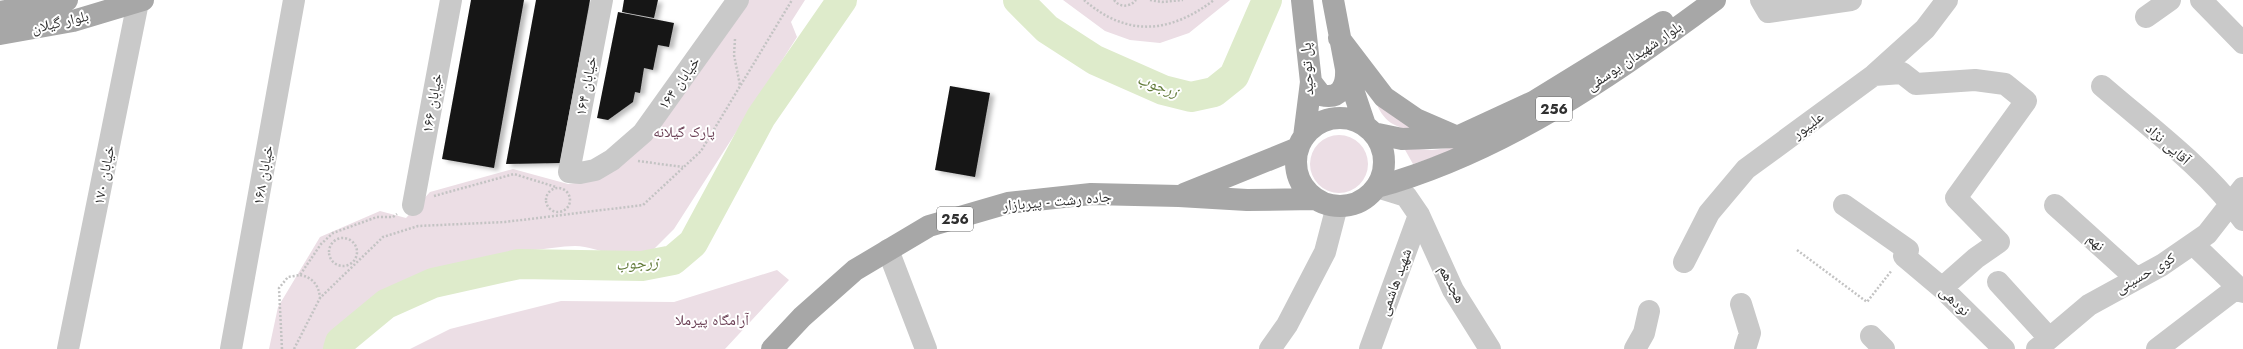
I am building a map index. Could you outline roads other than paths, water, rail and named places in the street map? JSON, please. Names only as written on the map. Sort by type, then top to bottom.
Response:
[{"type":"main road","name":"بلوار گیلان","points":[[0,12],[68,0]]},
{"type":"main road","name":"پل توحید","points":[[1301,142],[1310,82],[1302,0]]},
{"type":"main road","points":[[1333,0],[1346,69],[1369,129]]},
{"type":"main road","name":"بلوار شهیدان یوسفی","points":[[1369,129],[1402,139],[1458,137],[1533,102],[1695,0]]},
{"type":"main road","name":"بلوار شهیدان یوسفی","points":[[1376,187],[1424,172],[1501,138],[1542,116],[1654,46],[1715,0]]},
{"type":"main road","name":"بلوار گیلان","points":[[0,34],[73,21],[140,1]]},
{"type":"main road","points":[[1339,38],[1384,97],[1416,119],[1458,137]]},
{"type":"main road","points":[[1310,82],[1316,92],[1321,95],[1332,96],[1341,91],[1344,86],[1346,69]]},
{"type":"main road","name":"256","points":[[1332,118],[1343,118],[1369,129],[1384,154],[1383,171],[1376,187],[1369,196],[1359,202],[1337,206],[1326,204],[1315,199],[1300,182],[1296,159],[1301,142],[1311,129],[1332,118]]},
{"type":"main road","points":[[1179,196],[1301,142]]},
{"type":"main road","name":"جاده رشت - پیربازار","points":[[772,349],[802,317],[854,270],[928,226],[1008,203],[1091,194],[1179,196],[1246,200],[1315,199]]},
{"type":"street","name":"خیابان ۱۶۸","points":[[231,349],[294,0]]},
{"type":"street","name":"خیابان ۱۶۶","points":[[413,205],[451,0]]},
{"type":"street","name":"۱۶۴ خیابان","points":[[567,183],[602,0]]},
{"type":"street","name":"خیابان ۱۶۴","points":[[567,183],[580,173],[595,170],[612,160],[643,133],[738,0]]},
{"type":"street","points":[[1762,0],[1768,12],[1852,0]]},
{"type":"street","name":"علیپور","points":[[1684,262],[1709,213],[1746,169],[1874,75],[1925,29],[1947,0]]},
{"type":"street","points":[[2146,17],[2170,0]]},
{"type":"street","points":[[2201,0],[2243,43]]},
{"type":"street","name":"خیابان ۱۷۰","points":[[68,349],[140,1]]},
{"type":"street","points":[[1874,75],[1902,73],[1916,84],[1975,80],[2005,84],[2026,101],[1956,198],[1999,242],[1976,258],[1942,288]]},
{"type":"street","name":"آقایی نژاد","points":[[2102,86],[2239,204]]},
{"type":"street","name":"هجدهم","points":[[1376,187],[1406,196],[1419,215],[1453,290],[1490,349]]},
{"type":"street","name":"نودهی","points":[[1844,204],[1908,250],[1904,256],[1942,288],[2004,349]]},
{"type":"street","name":"کوی حسینی","points":[[2043,343],[2089,305],[2162,265],[2208,234],[2239,204]]},
{"type":"street","name":"نهم","points":[[2056,205],[2137,279]]},
{"type":"street","points":[[1270,349],[1287,325],[1325,252],[1337,206]]},
{"type":"street","name":"شهید هاشمی","points":[[1370,349],[1419,215]]},
{"type":"street","points":[[2157,349],[2241,289],[2193,244]]},
{"type":"street","points":[[888,250],[926,349]]},
{"type":"street","points":[[1998,282],[2043,343]]},
{"type":"street","points":[[1741,304],[1750,332],[1745,349]]},
{"type":"street","points":[[1635,349],[1644,333],[1649,311]]},
{"type":"waterway","name":"زرجوب","points":[[338,349],[340,342],[386,304],[433,283],[519,264],[642,266],[673,260],[693,243],[761,117],[842,0]]},
{"type":"waterway","name":"زرجوب","points":[[1018,0],[1047,29],[1095,60],[1163,90],[1191,97],[1214,92],[1234,76],[1267,0]]},
{"type":"park label","name":"پارک گیلانه","points":[[684,132]]},
{"type":"park label","name":"آرامگاه پیرملا","points":[[712,320]]}]
